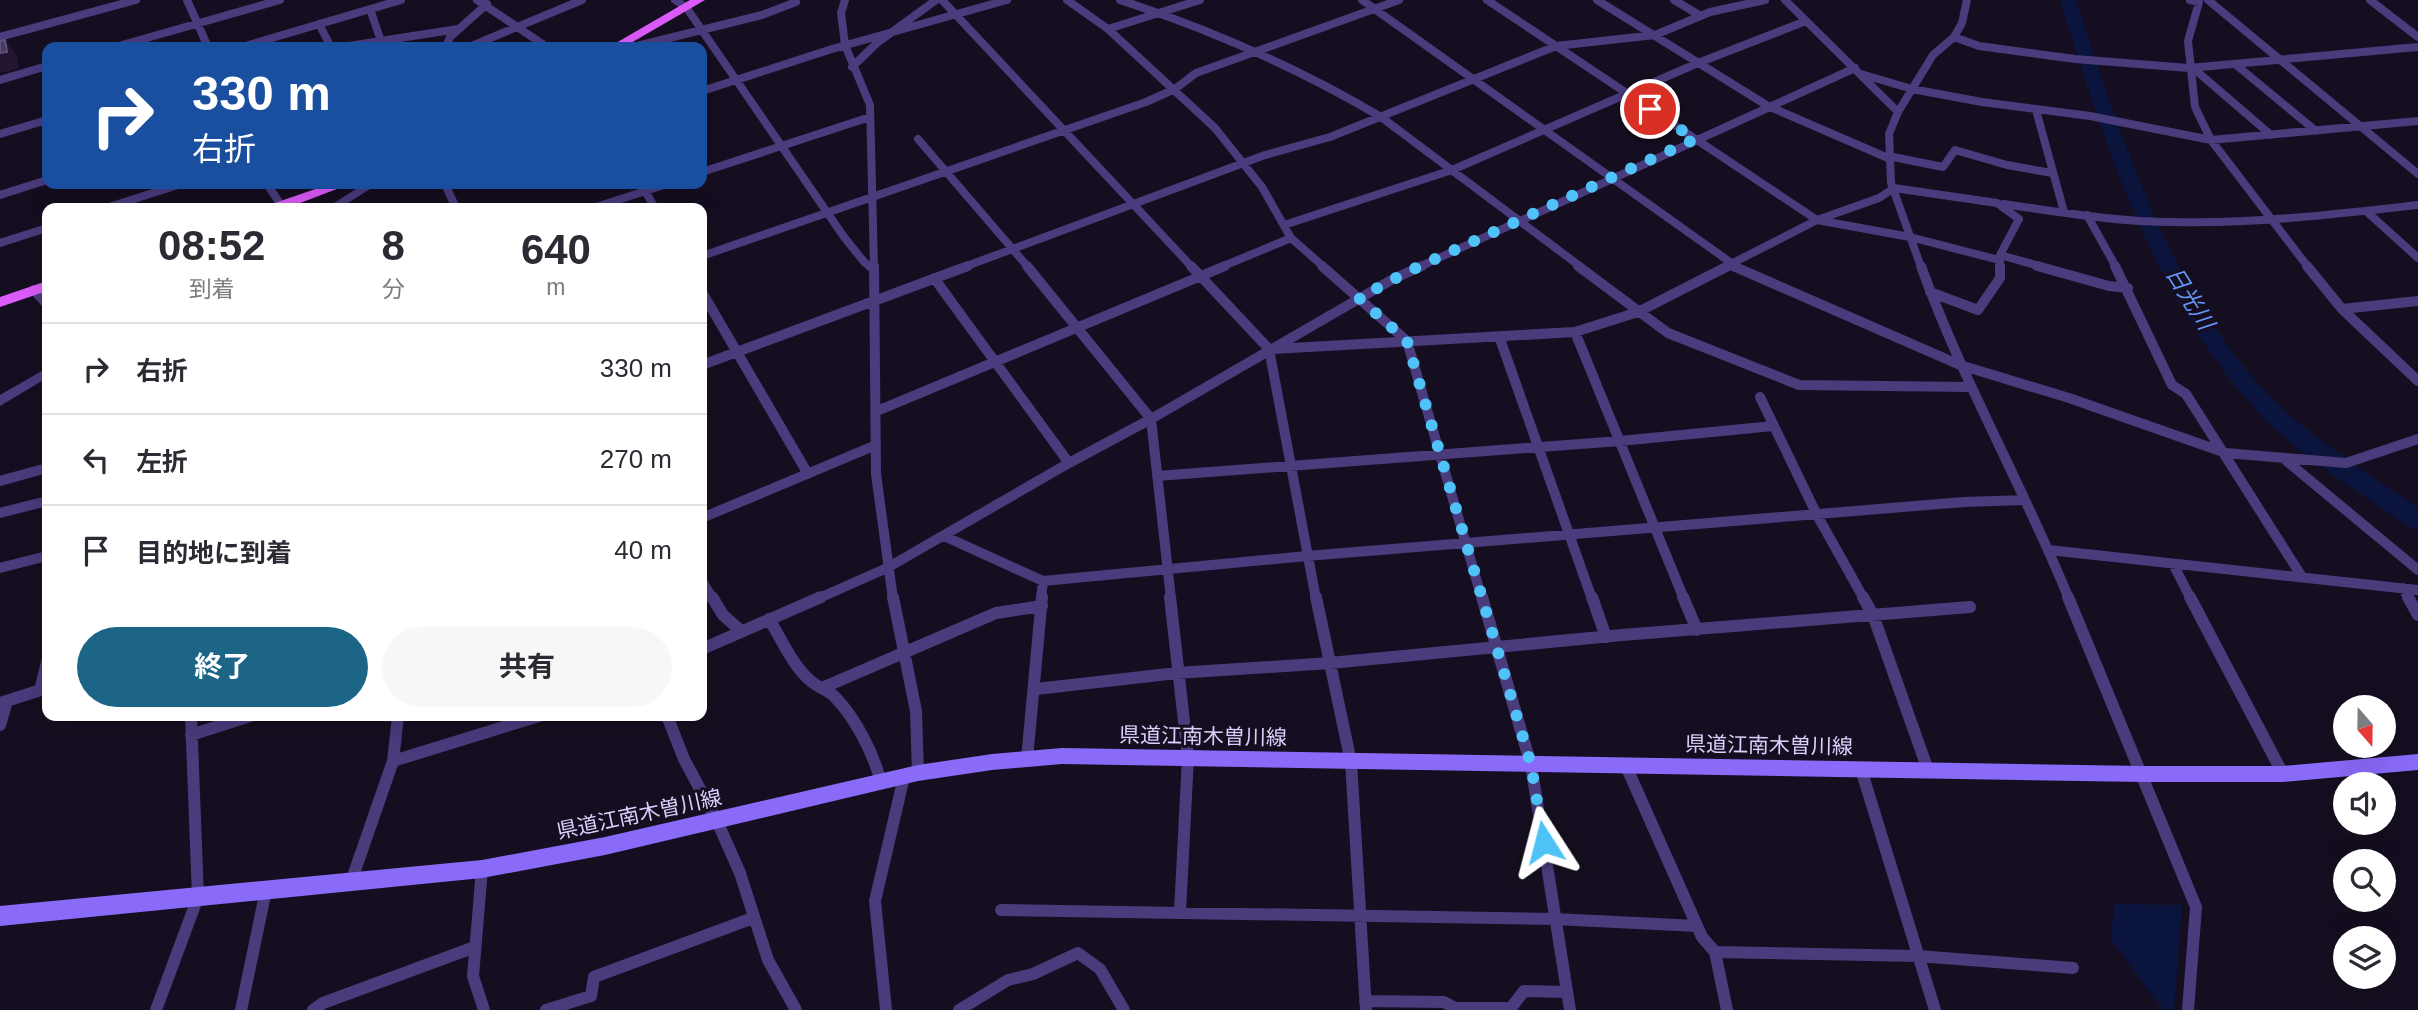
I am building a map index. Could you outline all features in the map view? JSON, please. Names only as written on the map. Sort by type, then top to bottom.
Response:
[{"type":"main road","points":[[623,42],[681,4],[699,0]]},
{"type":"main road","points":[[291,203],[329,189]]},
{"type":"main road","points":[[0,302],[41,288]]},
{"type":"main road","name":"県道江南木曽川線","points":[[0,916],[402,879],[482,869],[605,846],[911,775],[1027,759],[1188,757],[2143,774],[2283,774],[2418,762]]},
{"type":"street","points":[[0,37],[136,0]]},
{"type":"street","points":[[187,0],[206,42]]},
{"type":"street","points":[[133,42],[280,0]]},
{"type":"street","points":[[259,42],[401,0]]},
{"type":"street","points":[[477,0],[489,2],[540,42]]},
{"type":"street","points":[[481,42],[582,0]]},
{"type":"street","points":[[653,42],[762,15],[796,2],[794,0]]},
{"type":"street","points":[[845,0],[841,13],[845,45],[870,106],[876,474],[887,568],[906,651],[916,711],[911,775],[875,901],[884,1009]]},
{"type":"street","points":[[852,67],[891,32],[936,0]]},
{"type":"street","points":[[942,0],[1269,349],[1307,556],[1351,762],[1365,1006],[1444,1002],[1455,1008],[1511,1008],[1524,991],[1567,992]]},
{"type":"street","points":[[707,89],[845,45],[1007,0]]},
{"type":"street","points":[[1067,0],[1108,29],[1175,89],[1245,162],[1291,238],[1407,341],[1531,765],[1570,1010]]},
{"type":"street","points":[[1120,0],[1162,13],[1260,51],[1314,76],[1381,117],[1668,333],[1799,385],[1970,387]]},
{"type":"street","points":[[1108,29],[1200,0]]},
{"type":"street","points":[[1362,0],[1729,264],[1960,365],[2069,398],[2226,453],[2346,463],[2418,439]]},
{"type":"street","points":[[707,254],[1146,102],[1175,89],[1196,74],[1399,0]]},
{"type":"street","points":[[1674,0],[1701,16]]},
{"type":"street","points":[[707,363],[1245,162],[1330,137],[1556,46],[1655,35],[1701,16],[1765,0]]},
{"type":"street","points":[[1967,0],[1962,23],[1954,37],[1933,55],[1898,112],[1889,134],[1888,157],[1894,188],[1930,292],[1960,365],[2049,550],[2196,907],[2188,1010]]},
{"type":"street","points":[[2418,174],[2203,0],[2188,41],[2195,107],[2211,140],[2270,220],[2342,309],[2418,381]]},
{"type":"street","points":[[2370,0],[2418,37]]},
{"type":"street","points":[[1492,1],[1817,220],[1910,237],[2109,286],[2128,288]]},
{"type":"street","points":[[1601,1],[1768,106],[1888,157],[1943,167],[1955,150],[2007,165],[2052,173]]},
{"type":"street","points":[[446,42],[489,2]]},
{"type":"street","points":[[1792,2],[1806,21],[1898,112]]},
{"type":"street","points":[[681,4],[827,212],[865,263],[873,267]]},
{"type":"street","points":[[370,9],[381,42]]},
{"type":"street","points":[[1284,225],[1452,170],[1698,63],[1806,21]]},
{"type":"street","points":[[319,24],[328,42]]},
{"type":"street","points":[[392,42],[457,29]]},
{"type":"street","points":[[1954,37],[1979,46],[2075,59],[2191,68],[2418,47]]},
{"type":"street","points":[[2235,64],[2316,131]]},
{"type":"street","points":[[0,80],[42,67]]},
{"type":"street","points":[[2191,68],[2271,135]]},
{"type":"street","points":[[707,647],[887,568],[1393,279],[1768,106],[1858,71],[1912,89],[2036,110],[2090,116],[2211,140],[2418,121]]},
{"type":"street","points":[[2036,110],[2064,212]]},
{"type":"street","points":[[707,170],[870,117]]},
{"type":"street","points":[[0,134],[42,121]]},
{"type":"street","points":[[918,139],[1013,249],[1151,419],[1188,757],[1180,912]]},
{"type":"street","points":[[0,195],[42,182]]},
{"type":"street","points":[[1269,349],[1576,332],[1638,312],[1817,220],[1879,198],[1894,188],[2134,221],[2270,220],[2418,205]]},
{"type":"street","points":[[122,203],[165,189]]},
{"type":"street","points":[[340,203],[364,189]]},
{"type":"street","points":[[605,203],[638,189]]},
{"type":"street","points":[[1930,292],[1978,310],[2000,278],[2000,258],[2019,219],[1997,203]]},
{"type":"street","points":[[2366,211],[2418,258]]},
{"type":"street","points":[[2087,215],[2128,288],[2172,385],[2186,394],[2226,453],[2302,577]]},
{"type":"street","points":[[0,243],[42,230]]},
{"type":"street","points":[[877,411],[1291,238]]},
{"type":"street","points":[[934,278],[1069,463]]},
{"type":"street","points":[[707,301],[808,474]]},
{"type":"street","points":[[2342,309],[2418,301]]},
{"type":"street","points":[[1576,332],[1697,630]]},
{"type":"street","points":[[1499,335],[1606,637]]},
{"type":"street","points":[[0,401],[42,376]]},
{"type":"street","points":[[1760,397],[1817,515],[1873,615],[1928,770]]},
{"type":"street","points":[[1157,476],[1620,441],[1773,426]]},
{"type":"street","points":[[707,516],[876,445]]},
{"type":"street","points":[[2281,457],[2418,570]]},
{"type":"street","points":[[0,481],[42,469]]},
{"type":"street","points":[[944,536],[1044,582],[1307,556],[2025,500]]},
{"type":"street","points":[[0,513],[42,502]]},
{"type":"street","points":[[2049,550],[2418,590]]},
{"type":"street","points":[[0,568],[42,557]]},
{"type":"street","points":[[2173,564],[2283,774]]},
{"type":"street","points":[[1027,759],[1036,689],[1044,582]]},
{"type":"street","points":[[2403,588],[2418,614]]},
{"type":"street","points":[[707,589],[723,615],[741,631]]},
{"type":"street","points":[[822,688],[996,614],[1042,606]]},
{"type":"street","points":[[1036,689],[1177,673],[1329,663],[1970,607]]},
{"type":"street","points":[[769,619],[796,663],[812,682],[834,695],[846,712],[876,761],[881,783]]},
{"type":"street","points":[[0,725],[3,702],[42,690]]},
{"type":"street","points":[[156,1010],[198,898],[191,721]]},
{"type":"street","points":[[191,735],[234,721]]},
{"type":"street","points":[[351,882],[393,761],[397,721]]},
{"type":"street","points":[[393,761],[523,721]]},
{"type":"street","points":[[669,721],[684,760],[717,821],[740,873],[768,960],[796,1010]]},
{"type":"street","points":[[1626,766],[1702,937],[1716,951],[1727,1010]]},
{"type":"street","points":[[1861,769],[1935,1010]]},
{"type":"street","points":[[482,869],[473,976],[484,1010]]},
{"type":"street","points":[[241,1010],[266,890]]},
{"type":"street","points":[[1001,910],[1555,919],[1697,926]]},
{"type":"street","points":[[546,1010],[591,996],[594,977],[753,918]]},
{"type":"street","points":[[313,1010],[323,1003],[475,947]]},
{"type":"street","points":[[1716,951],[1918,956],[2073,968]]},
{"type":"street","points":[[959,1010],[1008,980],[1033,974],[1078,953],[1089,957],[1101,968],[1124,1010]]},
{"type":"shaded area","points":[[2114,904],[2182,905],[2174,1010],[2163,1010],[2111,940]]},
{"type":"building","points":[[5,40],[7,52],[0,53],[0,41]]},
{"type":"waterway","name":"日光川","points":[[2068,0],[2103,107],[2144,212],[2168,263],[2226,358],[2278,418],[2337,464],[2418,520]]},
{"type":"route","points":[[1544,842],[1531,765],[1407,341],[1359,298],[1407,272],[1695,139],[1650,109]]}]
